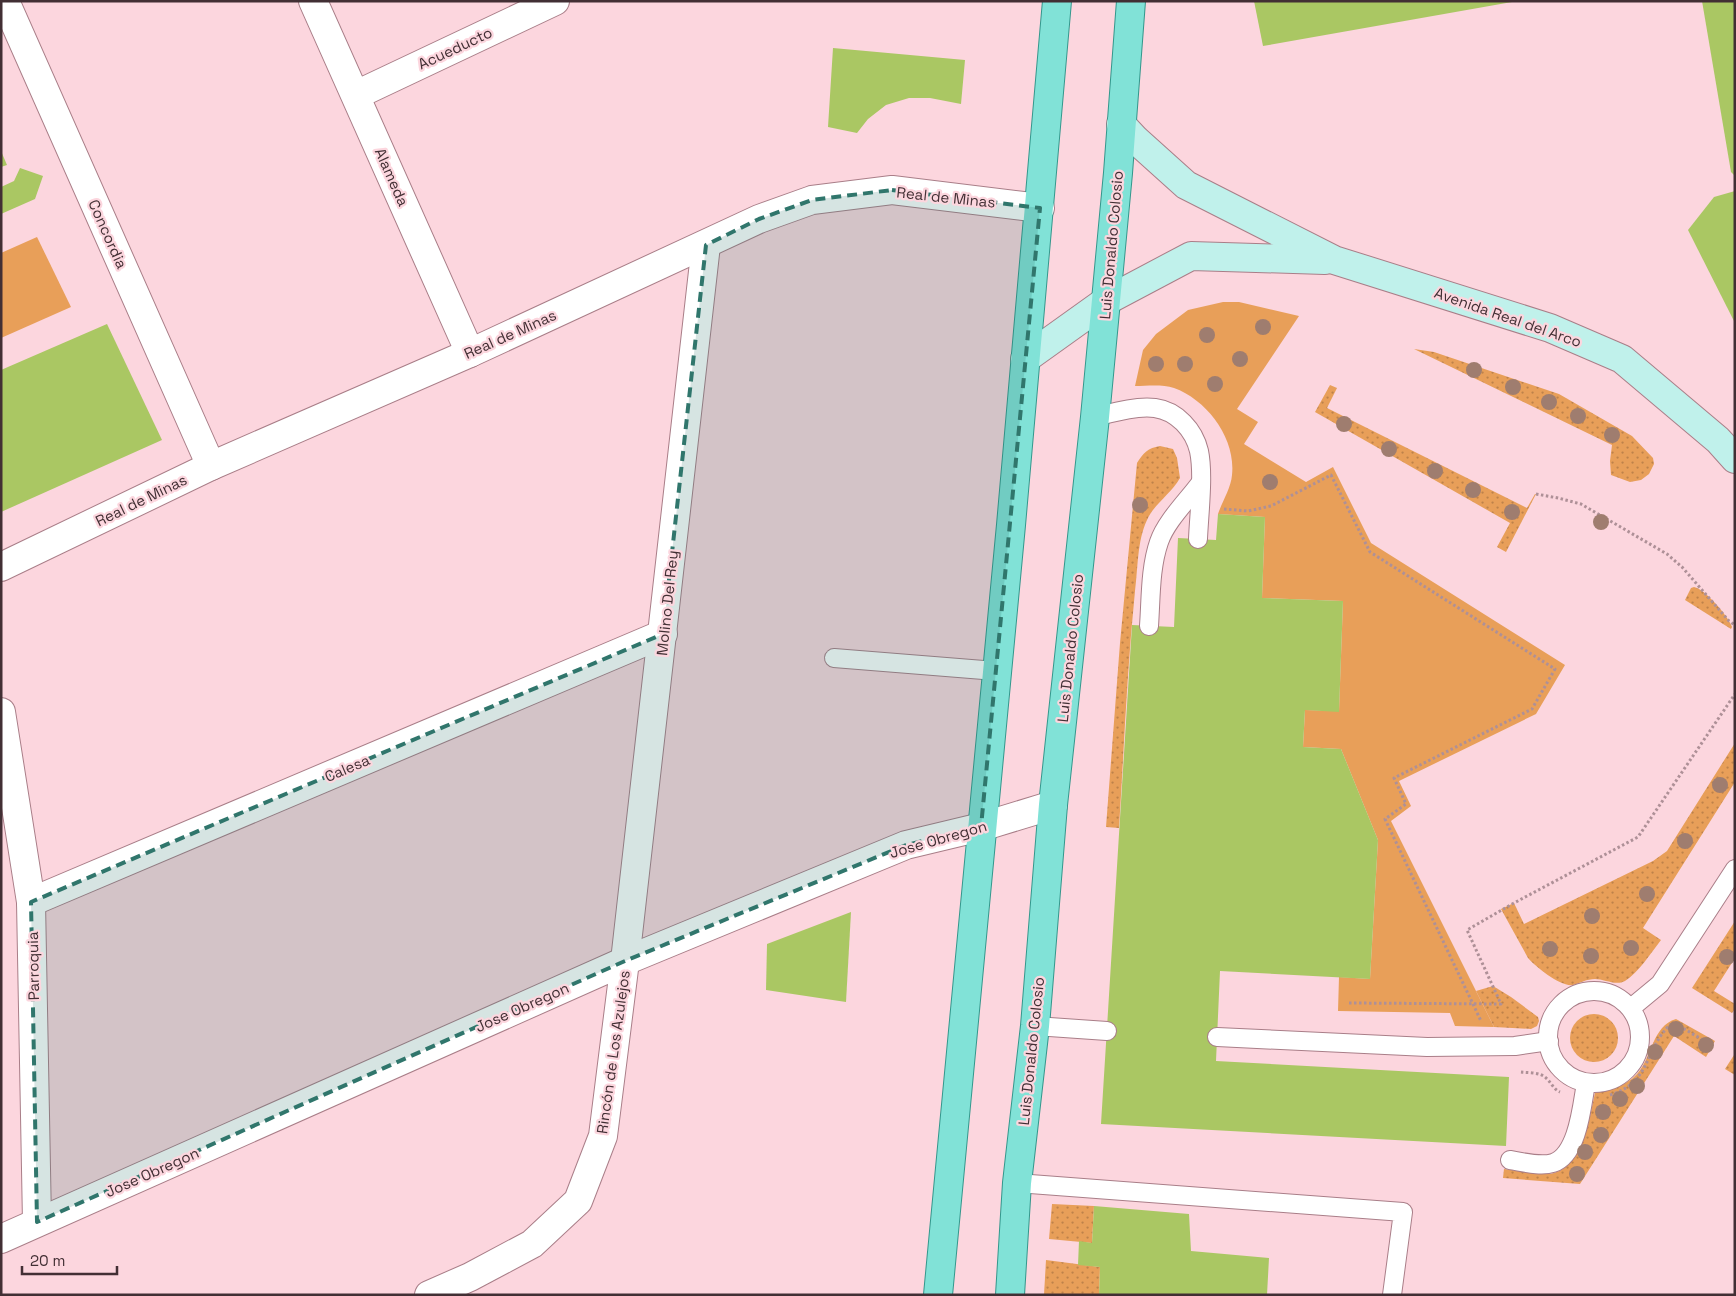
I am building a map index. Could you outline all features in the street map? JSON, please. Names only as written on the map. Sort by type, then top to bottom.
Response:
[{"type":"main road","points":[[938,1295],[1058,1]]},
{"type":"main road","name":"Luis Donaldo Colosio","points":[[1010,1295],[1017,1183],[1035,1026],[1053,805],[1095,416],[1122,124],[1131,1]]},
{"type":"street","name":"Concordia","points":[[5,1],[211,466]]},
{"type":"street","name":"Alameda","points":[[313,1],[470,353]]},
{"type":"street","name":"Acueducto","points":[[356,95],[555,1]]},
{"type":"street","name":"Avenida Real del Arco","points":[[1122,124],[1136,140],[1186,185],[1334,260],[1550,328],[1622,359],[1718,440],[1735,459]]},
{"type":"street","name":"Real de Minas","points":[[1,566],[211,466],[470,353],[759,219],[812,200],[892,190],[1040,208]]},
{"type":"street","name":"Molino Del Rey","points":[[625,961],[706,244]]},
{"type":"street","name":"Avenida Real del Arco","points":[[1025,359],[1106,300],[1191,256],[1334,260]]},
{"type":"street","name":"Calesa","points":[[32,902],[663,634]]},
{"type":"street","name":"Parroquia","points":[[1,712],[32,902],[37,1222]]},
{"type":"street","name":"Jose Obregon","points":[[1,1239],[625,961],[906,845],[981,827],[1053,805]]},
{"type":"street","name":"Rincón de Los Azulejos","points":[[429,1295],[532,1244],[578,1201],[603,1136],[625,961]]},
{"type":"lane","points":[[1095,416],[1133,408],[1156,408],[1177,416],[1190,430],[1199,451],[1198,539]]},
{"type":"lane","points":[[1149,626],[1154,560],[1159,540],[1200,482]]},
{"type":"lane","points":[[834,658],[996,671]]},
{"type":"lane","points":[[1631,1008],[1660,984],[1735,869]]},
{"type":"lane","points":[[1589,991],[1606,992],[1620,999],[1631,1008],[1639,1027],[1640,1046],[1634,1061],[1624,1073],[1585,1091],[1557,1065],[1550,1050],[1548,1034],[1552,1018],[1561,1005],[1574,995],[1589,991]]},
{"type":"lane","points":[[1035,1026],[1107,1031]]},
{"type":"lane","points":[[1217,1037],[1427,1047],[1515,1046],[1548,1041]]},
{"type":"lane","points":[[1510,1160],[1537,1164],[1553,1163],[1564,1156],[1571,1147],[1576,1134],[1585,1091]]},
{"type":"lane","points":[[1017,1183],[1403,1212],[1392,1295]]},
{"type":"path","points":[[1220,509],[1248,511],[1271,506],[1331,475],[1370,552],[1555,669],[1532,709],[1394,778],[1406,804],[1385,819],[1484,1028]]},
{"type":"path","points":[[1536,494],[1581,504],[1667,554],[1682,567],[1735,625]]},
{"type":"path","points":[[1350,1003],[1500,1004],[1467,930],[1638,837],[1735,694]]},
{"type":"path","points":[[1519,1072],[1545,1077],[1557,1090],[1567,1096],[1585,1091],[1602,1098],[1618,1093],[1638,1078],[1648,1064],[1656,1042],[1670,1025],[1676,1024],[1713,1046]]},
{"type":"highlighted area","points":[[892,190],[1040,208],[981,827],[906,845],[625,961],[37,1222],[31,902],[663,634],[706,245],[759,219],[812,200]]},
{"type":"shaded area","points":[[37,237],[71,307],[1,338],[1,253]]},
{"type":"shaded area","points":[[1223,302],[1239,302],[1299,316],[1237,409],[1258,422],[1244,444],[1306,482],[1333,467],[1371,543],[1565,665],[1536,714],[1399,781],[1411,806],[1391,821],[1494,1027],[1455,1026],[1450,1013],[1338,1011],[1339,977],[1370,979],[1378,840],[1341,749],[1303,747],[1305,710],[1339,711],[1343,601],[1262,598],[1265,517],[1218,514],[1231,480],[1232,461],[1224,434],[1217,422],[1198,401],[1174,388],[1135,386],[1143,350],[1156,334],[1188,310]]},
{"type":"shaded area","points":[[1414,349],[1434,352],[1559,394],[1632,436],[1653,458],[1654,464],[1649,474],[1641,480],[1630,482],[1611,475],[1612,445]]},
{"type":"shaded area","points":[[1330,385],[1337,388],[1327,408],[1527,508],[1536,494],[1506,552],[1497,547],[1510,523],[1315,412]]},
{"type":"shaded area","points":[[1160,446],[1173,449],[1177,458],[1180,478],[1150,514],[1141,537],[1130,650],[1119,828],[1106,827],[1120,643],[1137,463],[1146,452]]},
{"type":"shaded area","points":[[1694,587],[1716,604],[1730,622],[1731,629],[1685,600],[1691,588]]},
{"type":"shaded area","points":[[1735,743],[1735,782],[1643,928],[1661,940],[1639,968],[1625,981],[1621,982],[1614,983],[1595,979],[1568,985],[1549,976],[1528,958],[1501,909],[1514,903],[1524,924],[1653,861],[1667,851]]},
{"type":"shaded area","points":[[1735,921],[1735,958],[1714,991],[1735,1004],[1735,1009],[1732,1013],[1692,988]]},
{"type":"shaded area","points":[[1493,986],[1538,1017],[1537,1026],[1531,1029],[1494,1027],[1476,991]]},
{"type":"shaded area","points":[[1589,1014],[1599,1014],[1608,1018],[1614,1024],[1617,1029],[1617,1047],[1608,1058],[1599,1062],[1589,1062],[1580,1058],[1574,1052],[1570,1043],[1570,1033],[1574,1024],[1580,1018]]},
{"type":"shaded area","points":[[1676,1019],[1715,1041],[1706,1057],[1674,1036],[1580,1184],[1503,1178],[1504,1169],[1549,1174],[1564,1168],[1572,1161],[1584,1139],[1595,1093],[1618,1087],[1633,1078],[1642,1067],[1662,1028]]},
{"type":"shaded area","points":[[1735,1055],[1735,1075],[1725,1069]]},
{"type":"shaded area","points":[[1052,1204],[1094,1206],[1092,1243],[1049,1239]]},
{"type":"shaded area","points":[[1046,1260],[1100,1267],[1099,1295],[1044,1295]]},
{"type":"building","points":[[1254,1],[1512,1],[1512,2],[1263,46]]},
{"type":"building","points":[[1702,1],[1735,1],[1735,176],[1731,172]]},
{"type":"building","points":[[833,48],[965,60],[961,104],[930,98],[909,98],[886,105],[868,119],[857,133],[828,127]]},
{"type":"building","points":[[1,151],[7,165],[1,167]]},
{"type":"building","points":[[20,168],[43,176],[35,199],[1,214],[1,187],[14,181]]},
{"type":"building","points":[[1735,191],[1735,323],[1688,230],[1714,197]]},
{"type":"building","points":[[107,324],[162,440],[1,512],[1,370]]},
{"type":"building","points":[[1218,514],[1265,517],[1262,598],[1343,601],[1339,712],[1305,710],[1303,747],[1341,749],[1378,840],[1370,979],[1220,971],[1216,1061],[1509,1077],[1506,1146],[1101,1124],[1132,625],[1174,627],[1178,538],[1216,540]]},
{"type":"building","points":[[851,912],[846,1002],[766,990],[767,944]]},
{"type":"building","points":[[1094,1206],[1189,1214],[1191,1251],[1269,1258],[1267,1295],[1099,1295],[1100,1267],[1078,1265],[1079,1241],[1092,1243]]}]
